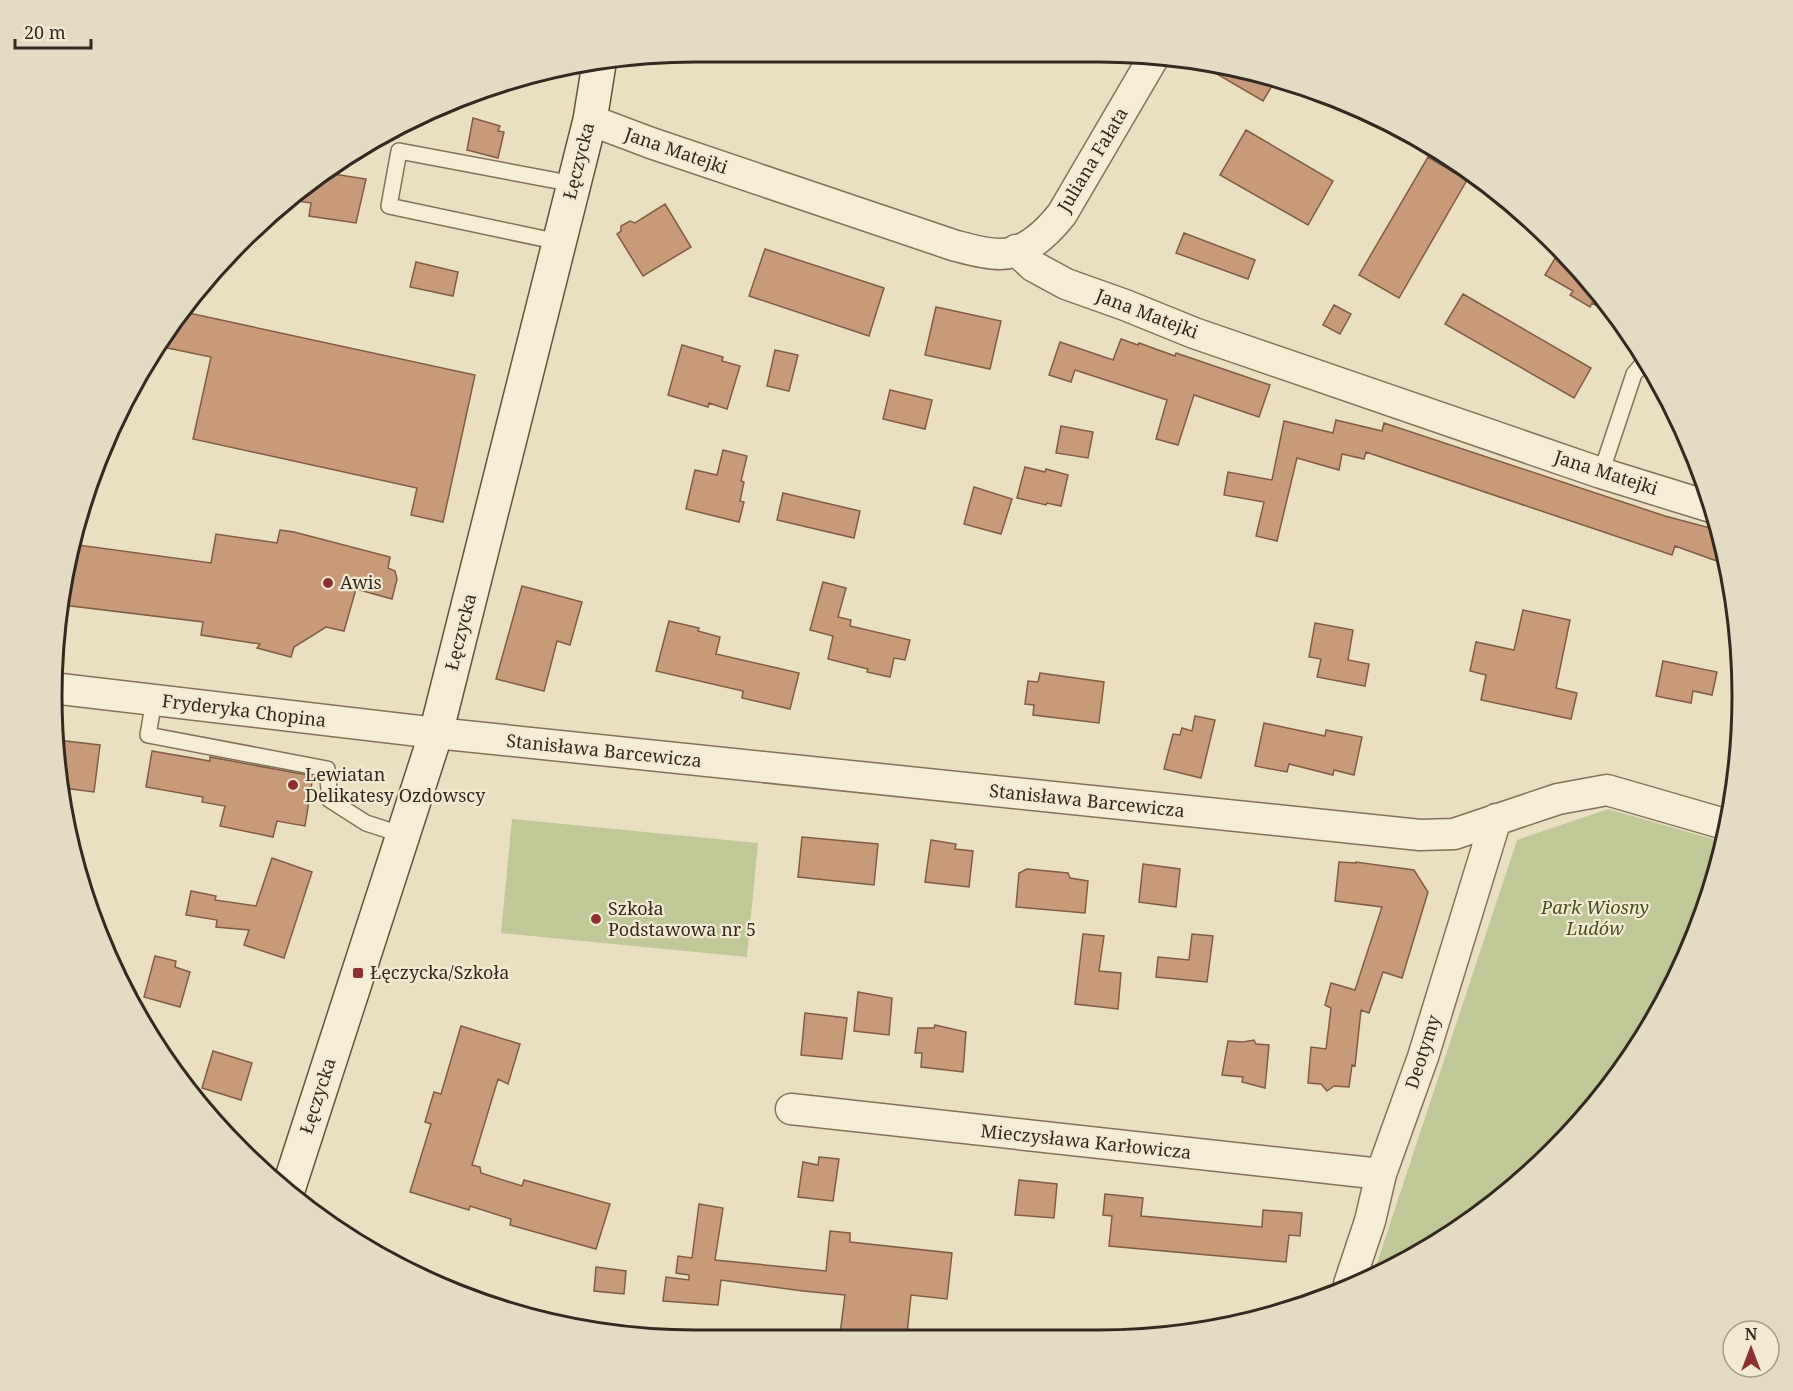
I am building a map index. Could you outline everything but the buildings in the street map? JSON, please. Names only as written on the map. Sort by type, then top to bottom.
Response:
[{"type":"street","name":"Juliana Fałata","points":[[1017,250],[1034,242],[1049,231],[1062,214],[1150,64]]},
{"type":"street","name":"Łęczycka","points":[[290,1183],[436,733],[590,120],[598,70]]},
{"type":"street","name":"Jana Matejki","points":[[590,120],[953,245],[987,254],[1003,254],[1017,250],[1033,266],[1066,284],[1194,333],[1602,473],[1702,504]]},
{"type":"street","name":"Fryderyka Chopina","points":[[62,689],[436,733]]},
{"type":"street","name":"Stanisława Barcewicza","points":[[436,733],[1420,835],[1454,834],[1558,799],[1607,790],[1718,822]]},
{"type":"street","name":"Deotymy","points":[[1352,1276],[1370,1221],[1381,1174],[1423,1057],[1497,819]]},
{"type":"street","name":"Mieczysława Karłowicza","points":[[791,1109],[1381,1174]]},
{"type":"lane","points":[[559,242],[389,206],[399,151],[574,184]]},
{"type":"lane","points":[[1602,473],[1634,374],[1640,367]]},
{"type":"lane","points":[[154,700],[148,735],[327,769],[330,800],[366,823],[403,835]]},
{"type":"green space","name":"Park Wiosny Ludów","points":[[1608,809],[1714,840],[1698,899],[1666,976],[1625,1048],[1574,1114],[1516,1172],[1483,1198],[1450,1223],[1376,1265],[1517,840]]},
{"type":"green space","points":[[512,819],[758,843],[747,957],[501,933]]},
{"type":"place","name":"Awis","points":[[328,583]]},
{"type":"place","name":"Lewiatan Delikatesy Ozdowscy","points":[[293,785]]},
{"type":"place","name":"Szkoła Podstawowa nr 5","points":[[596,919]]},
{"type":"place","name":"Łęczycka/Szkoła","points":[[358,973]]}]
